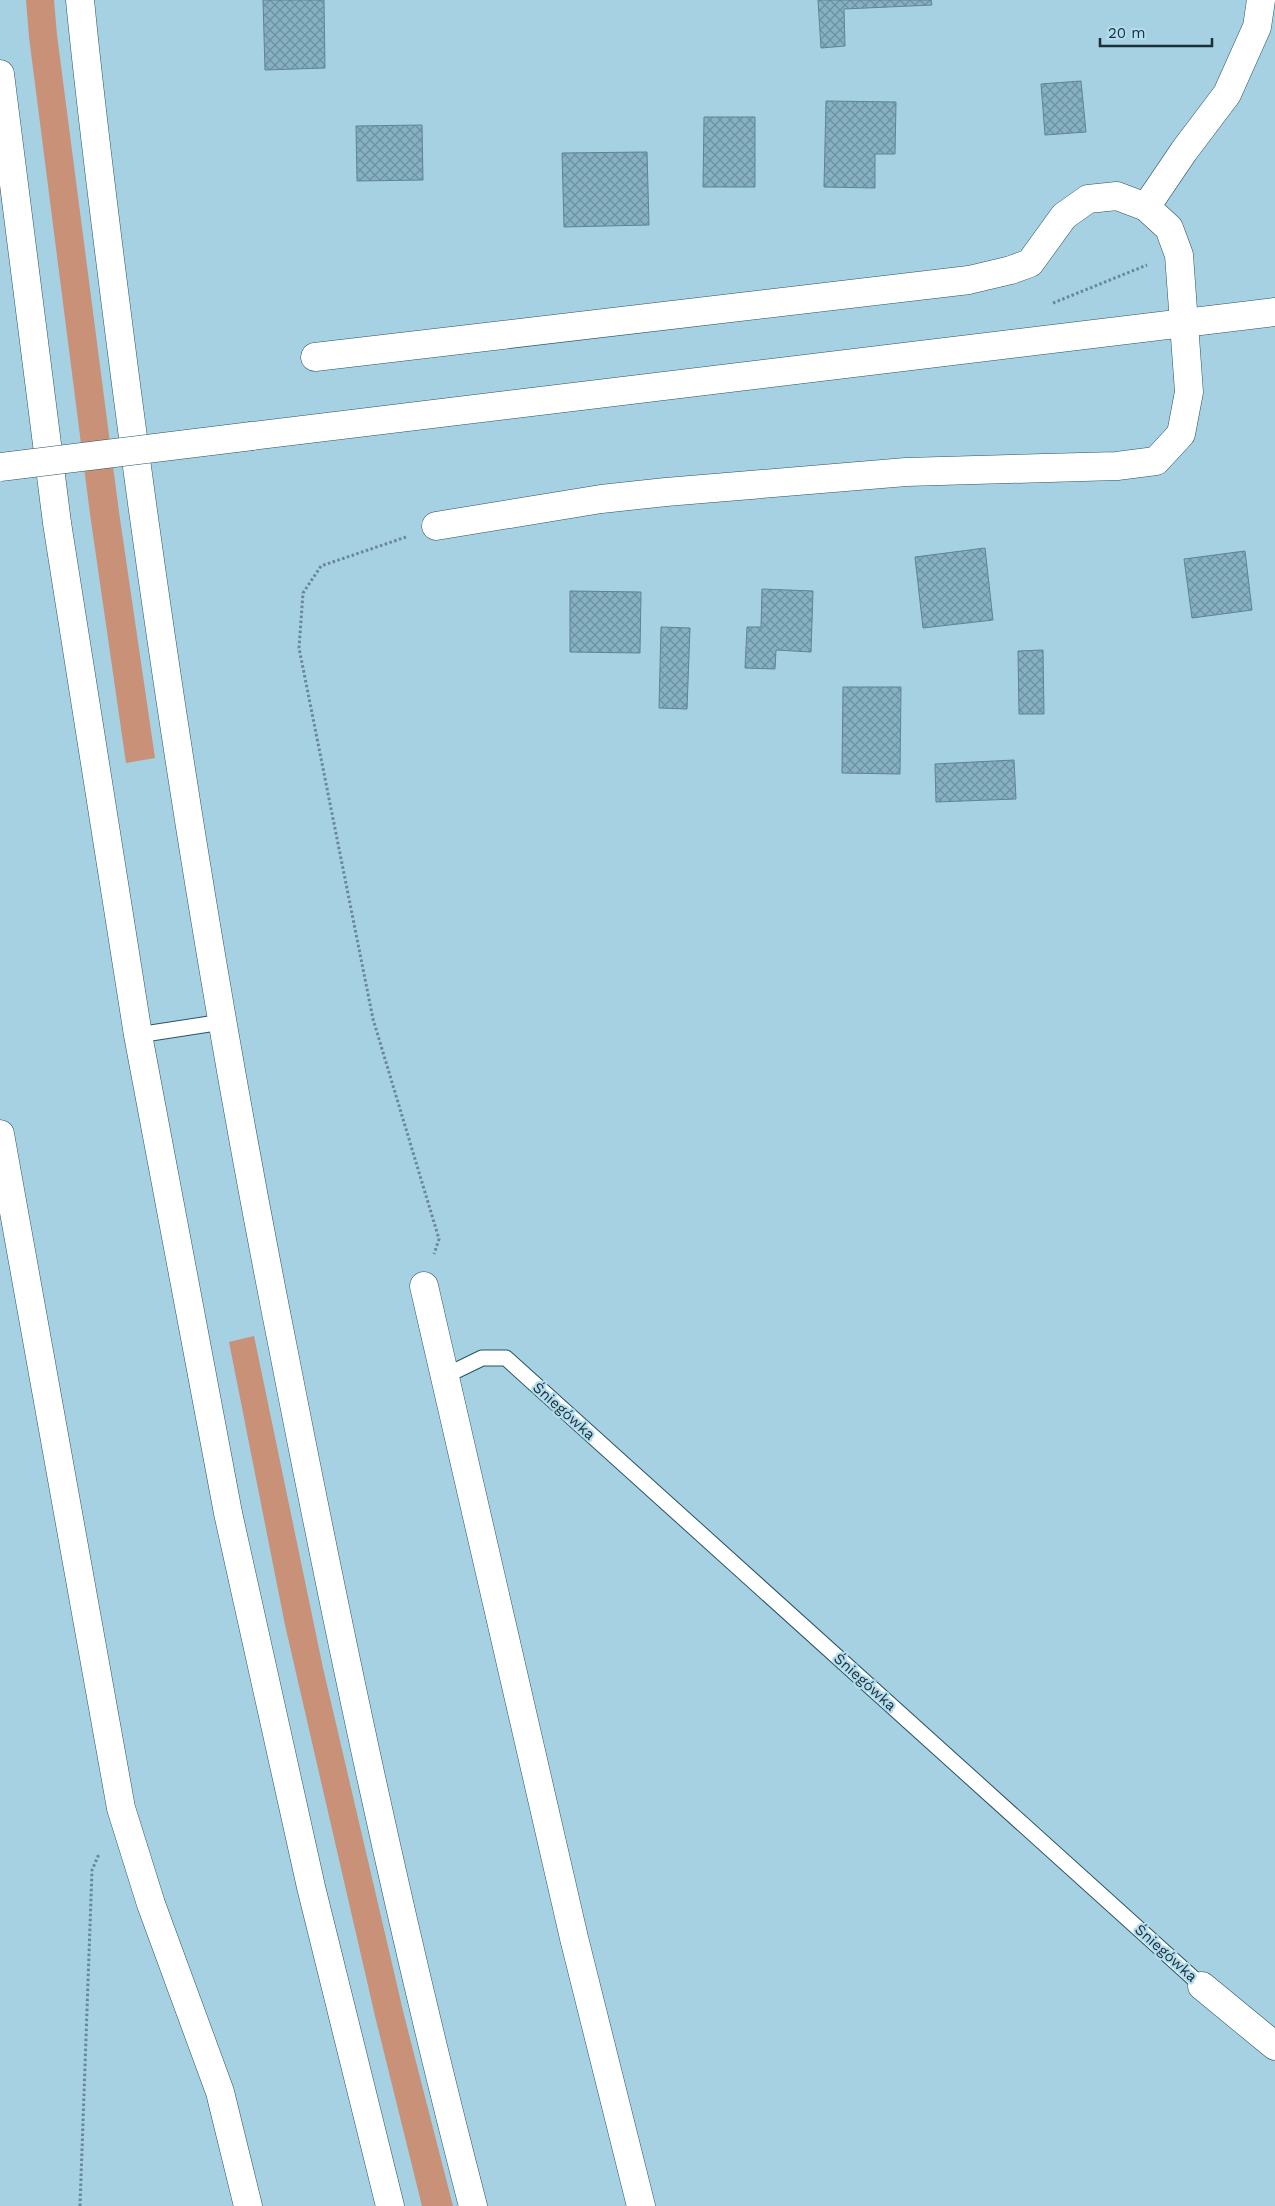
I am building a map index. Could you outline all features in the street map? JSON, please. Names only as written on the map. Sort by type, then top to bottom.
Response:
[{"type":"main road","points":[[80,0],[115,297],[159,631],[222,1022],[270,1286],[336,1616],[422,2000],[473,2206]]},
{"type":"main road","points":[[1146,207],[1184,151],[1227,94],[1257,27],[1261,0]]},
{"type":"main road","points":[[0,74],[57,523],[138,1035],[228,1512],[311,1887],[390,2206]]},
{"type":"main road","points":[[315,357],[969,280],[1011,270],[1030,263],[1064,216],[1088,199],[1117,196],[1146,207],[1169,228],[1179,255],[1189,392],[1181,434],[1156,461],[1117,466],[906,472],[666,492],[601,499],[436,526]]},
{"type":"main road","points":[[0,467],[1275,312]]},
{"type":"main road","points":[[0,1134],[121,1808],[151,1904],[220,2092],[248,2206]]},
{"type":"main road","points":[[424,1286],[574,1938],[641,2206]]},
{"type":"main road","name":"Śniegówka","points":[[1202,1986],[1275,2046]]},
{"type":"lane","points":[[138,1035],[222,1022]]},
{"type":"lane","name":"Śniegówka","points":[[445,1376],[482,1358],[506,1358],[1202,1986]]},
{"type":"path","points":[[424,1286],[439,1239],[373,1019],[299,648],[303,593],[321,566],[436,526]]},
{"type":"path","points":[[80,2206],[92,1870],[121,1808]]},
{"type":"shaded area","points":[[26,0],[54,0],[119,512],[155,758],[126,763],[90,514],[29,37]]},
{"type":"shaded area","points":[[254,1336],[323,1668],[404,2015],[453,2206],[422,2206],[375,2016],[285,1625],[229,1342]]},
{"type":"building","points":[[263,0],[324,0],[325,68],[265,70]]},
{"type":"building","points":[[818,0],[931,0],[932,5],[844,9],[845,46],[821,48]]},
{"type":"building","points":[[1081,81],[1086,132],[1045,135],[1041,84]]},
{"type":"building","points":[[826,101],[896,102],[895,154],[875,154],[875,188],[824,187]]},
{"type":"building","points":[[704,117],[755,117],[755,187],[703,187]]},
{"type":"building","points":[[422,125],[423,180],[357,181],[356,126]]},
{"type":"building","points":[[647,152],[649,225],[564,227],[562,153]]},
{"type":"building","points":[[985,548],[993,620],[923,628],[915,557]]},
{"type":"building","points":[[1245,551],[1252,610],[1192,618],[1184,559]]},
{"type":"building","points":[[762,589],[813,591],[811,652],[776,650],[775,669],[745,668],[747,627],[761,627]]},
{"type":"building","points":[[570,591],[641,592],[640,653],[570,652]]},
{"type":"building","points":[[661,627],[690,628],[687,709],[659,708]]},
{"type":"building","points":[[1043,650],[1044,714],[1019,714],[1018,651]]},
{"type":"building","points":[[843,687],[901,687],[900,774],[842,773]]},
{"type":"building","points":[[1014,760],[1016,799],[936,802],[935,764]]}]
